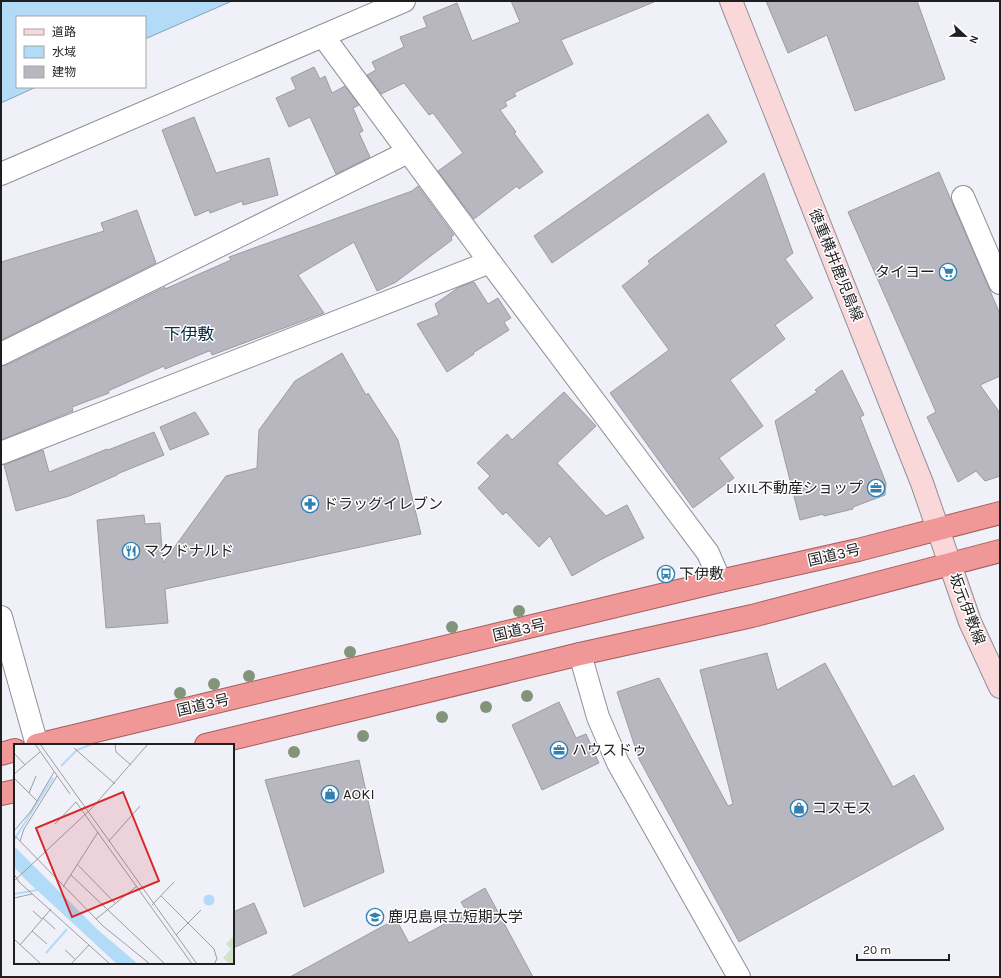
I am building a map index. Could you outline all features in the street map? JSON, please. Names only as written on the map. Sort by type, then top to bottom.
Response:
[{"type":"highway","name":"国道3号","points":[[41,744],[720,581],[858,550],[1000,513]]},
{"type":"highway","points":[[210,744],[580,654],[752,616],[1000,551]]},
{"type":"highway","points":[[1,754],[14,750]]},
{"type":"highway","points":[[1,794],[14,791]]},
{"type":"main road","name":"徳重横井鹿児島線","points":[[731,1],[914,464],[938,529]]},
{"type":"main road","name":"坂元伊敷線","points":[[938,529],[970,622],[1000,687]]},
{"type":"street","points":[[1,174],[404,1]]},
{"type":"street","points":[[323,36],[708,553],[720,581]]},
{"type":"street","points":[[1,354],[408,152]]},
{"type":"street","points":[[963,197],[1000,283]]},
{"type":"street","points":[[1,453],[490,262]]},
{"type":"street","points":[[1,617],[37,744]]},
{"type":"street","points":[[580,654],[598,717],[618,764],[739,977]]},
{"type":"water","points":[[1,1],[232,1],[146,39],[146,16],[16,16],[16,88],[34,88],[1,103]]},
{"type":"building","points":[[511,1],[654,2],[561,40],[573,64],[514,93],[516,96],[505,102],[507,106],[500,110],[516,132],[514,133],[543,172],[519,189],[517,186],[474,219],[438,171],[463,153],[433,113],[429,115],[404,83],[381,94],[367,75],[376,70],[372,62],[404,47],[400,37],[427,27],[423,17],[457,3],[472,41],[520,22]]},
{"type":"building","points":[[766,1],[917,1],[945,79],[855,111],[827,35],[788,53]]},
{"type":"building","points":[[314,67],[320,79],[325,76],[332,93],[345,86],[359,105],[353,108],[363,131],[359,133],[370,157],[336,174],[310,117],[289,127],[276,98],[296,89],[291,78]]},
{"type":"building","points":[[708,114],[727,142],[552,263],[534,236]]},
{"type":"building","points":[[194,117],[216,173],[269,158],[278,195],[243,205],[242,201],[210,213],[209,210],[195,216],[162,130]]},
{"type":"building","points":[[939,172],[1000,314],[1000,376],[980,385],[1000,413],[1000,476],[985,481],[976,471],[958,482],[927,417],[936,412],[848,212]]},
{"type":"building","points":[[764,173],[793,253],[785,259],[813,298],[775,325],[785,339],[730,380],[763,426],[719,458],[734,478],[693,508],[610,393],[669,350],[622,286],[650,264],[648,261]]},
{"type":"building","points":[[418,186],[454,235],[451,237],[452,240],[396,282],[377,291],[354,242],[298,275],[324,313],[212,355],[209,351],[165,369],[164,366],[108,391],[109,393],[72,407],[73,411],[1,440],[1,366],[7,365],[165,287],[165,289],[231,260],[229,257],[412,191]]},
{"type":"building","points":[[137,210],[156,263],[1,340],[1,262],[104,231],[101,223]]},
{"type":"building","points":[[474,282],[488,304],[498,298],[511,318],[504,322],[509,330],[447,372],[417,324],[439,315],[435,304],[459,287]]},
{"type":"building","points":[[342,353],[366,395],[368,393],[398,440],[421,534],[165,589],[168,623],[106,628],[97,520],[144,515],[145,524],[160,523],[163,563],[226,476],[257,468],[259,430],[295,381]]},
{"type":"building","points":[[842,370],[864,415],[860,417],[886,483],[885,495],[853,507],[853,509],[824,516],[823,514],[800,520],[775,421],[817,392],[815,390]]},
{"type":"building","points":[[564,392],[596,426],[557,463],[606,516],[627,505],[644,538],[572,576],[550,536],[539,547],[506,512],[503,515],[478,488],[490,476],[477,463],[507,434],[512,440]]},
{"type":"building","points":[[195,412],[209,434],[170,450],[160,427]]},
{"type":"building","points":[[154,432],[164,455],[69,496],[16,511],[4,465],[43,450],[49,472]]},
{"type":"building","name":"コスモス","points":[[767,653],[777,690],[825,663],[893,787],[914,775],[944,829],[739,942],[639,759],[617,692],[659,678],[728,806],[733,804],[700,670]]},
{"type":"building","name":"ハウスドゥ","points":[[559,702],[576,738],[586,734],[599,763],[542,790],[512,725]]},
{"type":"building","points":[[359,760],[384,872],[304,907],[265,780]]},
{"type":"building","points":[[485,888],[533,977],[290,977],[396,919],[409,943],[467,912],[461,902]]},
{"type":"building","points":[[254,903],[267,933],[234,948],[234,912]]},
{"type":"place","name":"タイヨー","points":[[948,272]]},
{"type":"place","name":"LIXIL不動産ショップ","points":[[876,488]]},
{"type":"place","name":"ドラッグイレブン","points":[[310,504]]},
{"type":"place","name":"マクドナルド","points":[[131,551]]},
{"type":"place","name":"下伊敷","points":[[666,574]]},
{"type":"place","name":"ハウスドゥ","points":[[559,750]]},
{"type":"place","name":"AOKI","points":[[330,794]]},
{"type":"place","name":"コスモス","points":[[799,808]]},
{"type":"place","name":"鹿児島県立短期大学","points":[[375,917]]},
{"type":"district","name":"下伊敷","points":[[189,334]]}]
